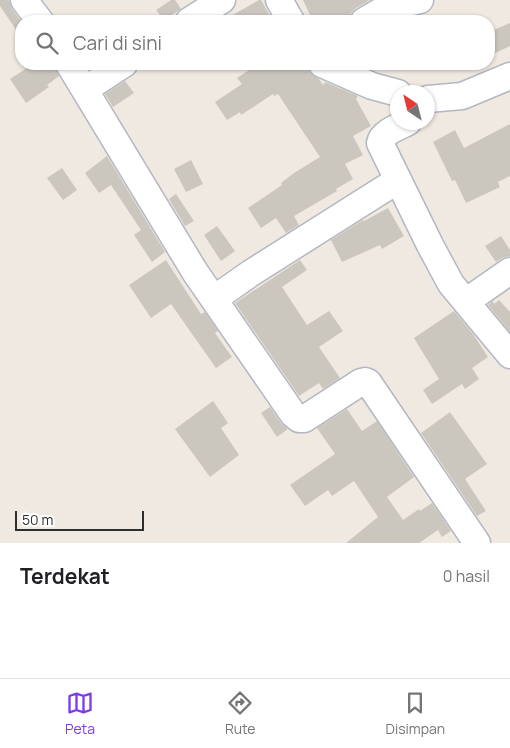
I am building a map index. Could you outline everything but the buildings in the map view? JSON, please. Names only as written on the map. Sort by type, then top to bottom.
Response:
[{"type":"street","points":[[24,0],[35,15]]},
{"type":"street","points":[[198,15],[222,0]]},
{"type":"street","points":[[279,0],[288,15]]},
{"type":"street","points":[[374,15],[388,7],[420,0]]},
{"type":"street","points":[[73,70],[154,206],[214,299],[297,418],[304,419],[363,381],[367,381],[477,543]]},
{"type":"street","points":[[86,89],[115,70]]},
{"type":"street","points":[[336,70],[372,86],[390,91]]},
{"type":"street","points":[[435,99],[462,96],[510,76]]},
{"type":"street","points":[[395,130],[380,139],[380,143],[451,284],[510,355]]},
{"type":"street","points":[[214,299],[251,273],[398,180]]},
{"type":"street","points":[[467,302],[510,271]]}]
